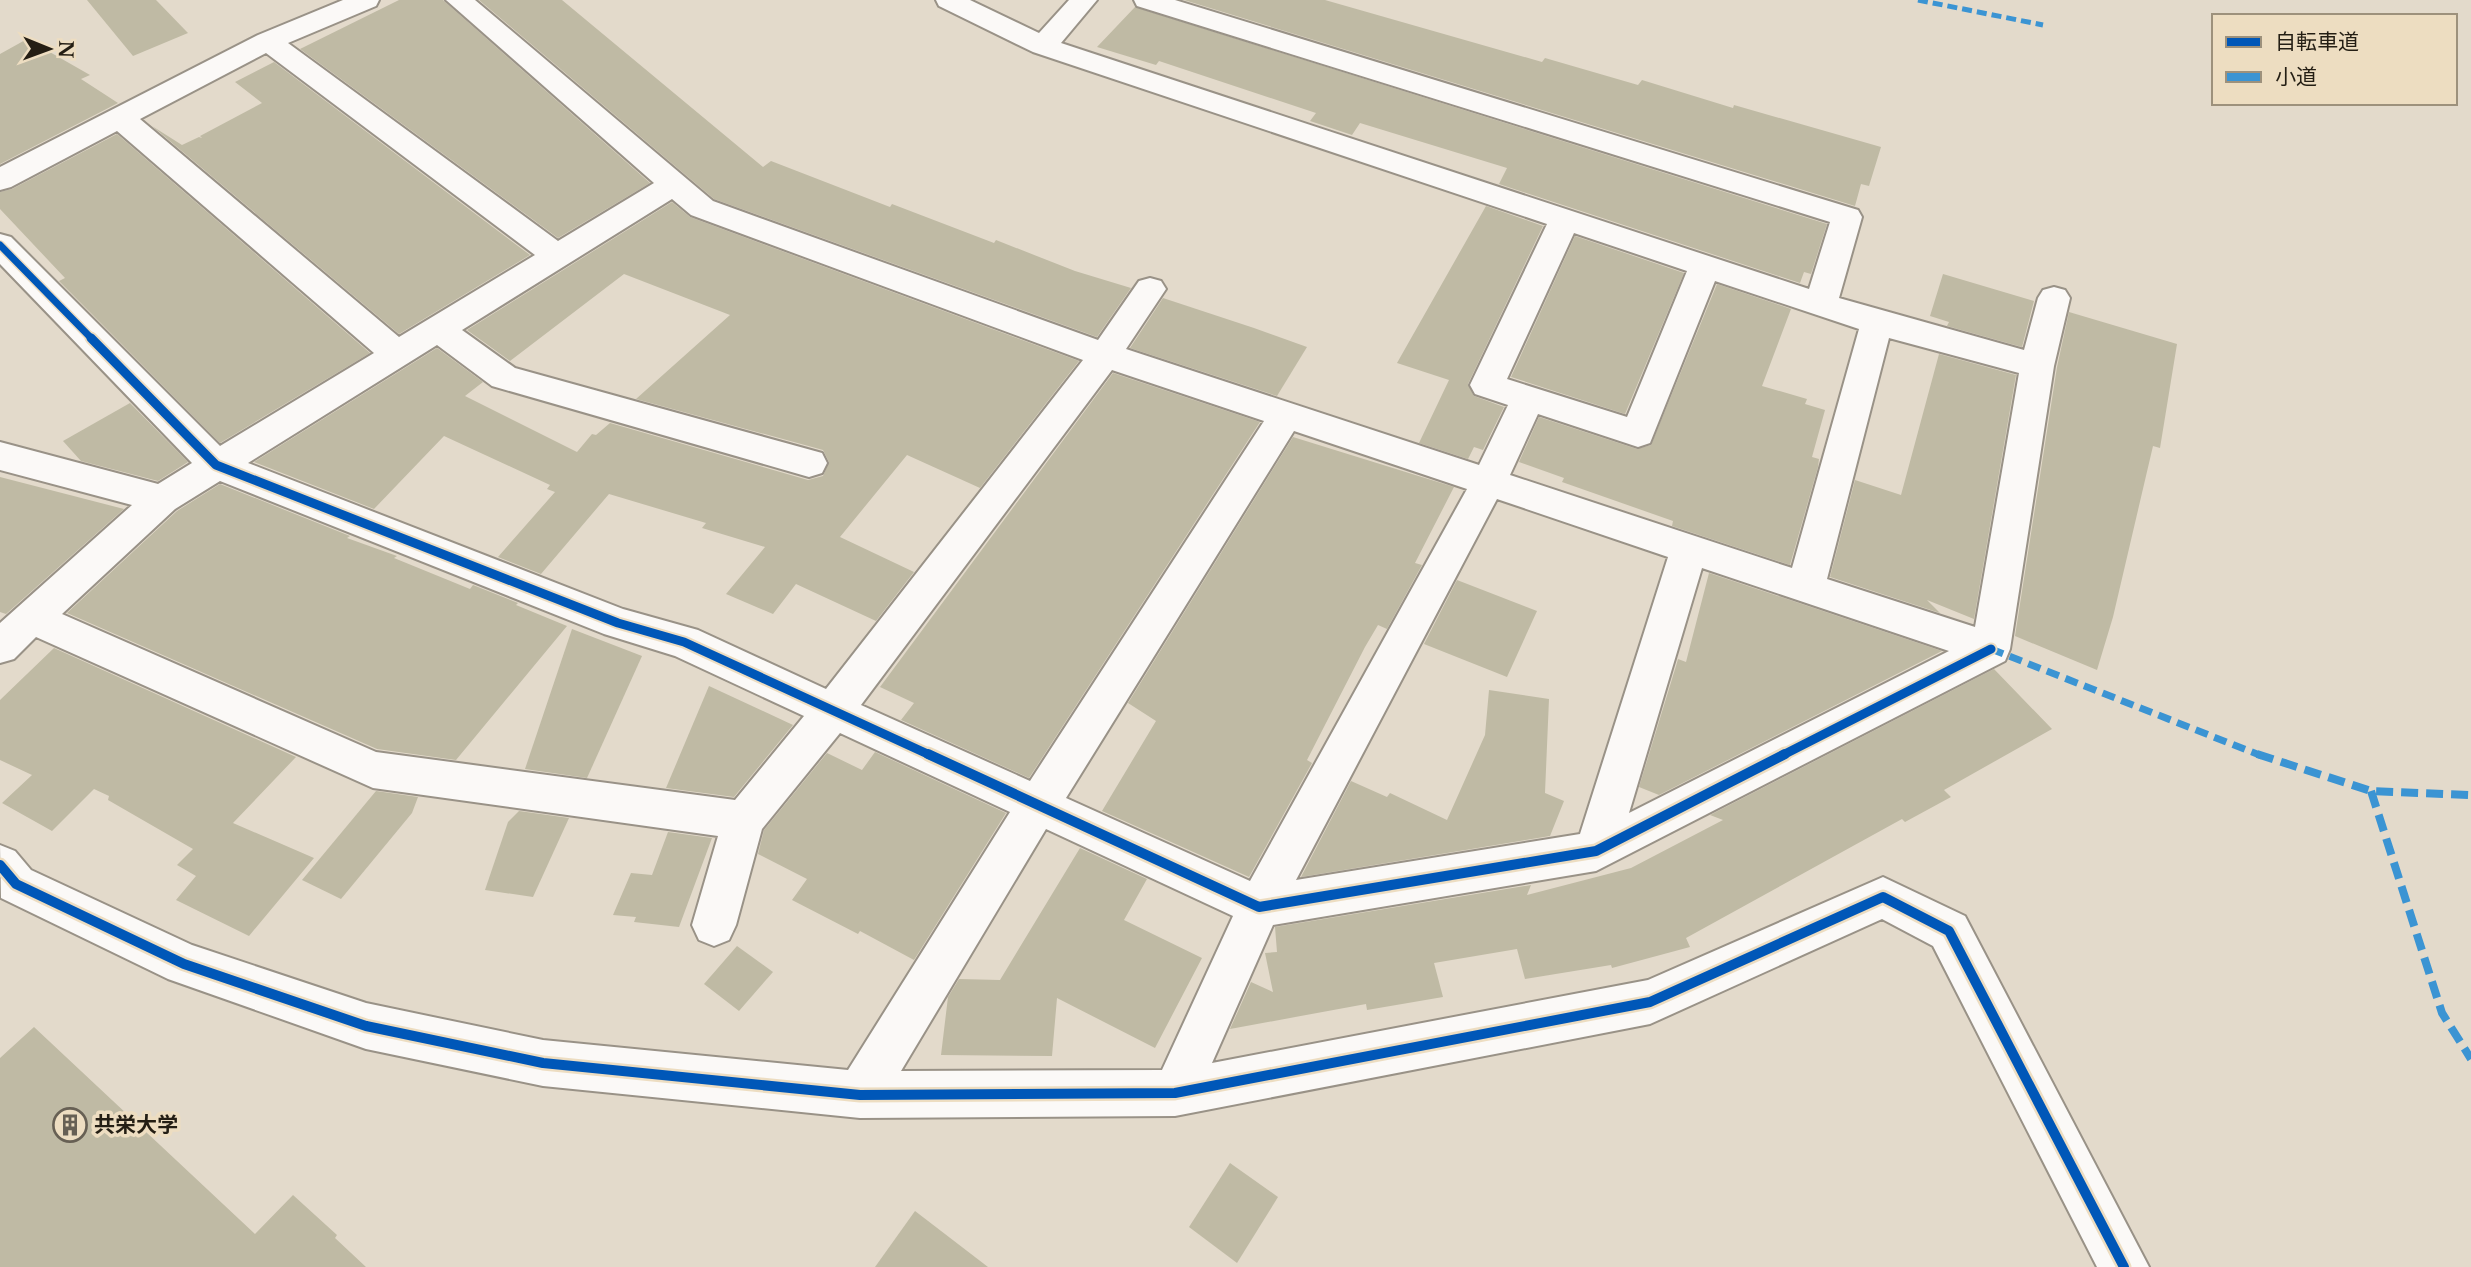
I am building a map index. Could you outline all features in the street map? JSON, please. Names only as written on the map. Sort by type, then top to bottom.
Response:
[{"type":"street","points":[[0,180],[268,41],[366,0]]},
{"type":"street","points":[[459,0],[702,208],[1105,355],[1991,649]]},
{"type":"street","points":[[949,0],[1043,46],[1877,323],[2037,366]]},
{"type":"street","points":[[1043,46],[1084,0]]},
{"type":"street","points":[[1147,0],[1847,217],[1821,304]]},
{"type":"street","points":[[268,41],[556,255]]},
{"type":"street","points":[[120,118],[396,353]]},
{"type":"street","points":[[0,647],[162,499],[674,184]]},
{"type":"street","points":[[1565,219],[1487,385],[1638,434],[1705,265]]},
{"type":"street","points":[[0,245],[216,465],[618,623],[684,642],[1259,907],[1596,851],[1991,649]]},
{"type":"street","points":[[714,925],[744,820],[833,711],[1105,355],[1150,289]]},
{"type":"street","points":[[1991,649],[2037,366],[2054,298]]},
{"type":"street","points":[[1805,589],[1877,323]]},
{"type":"street","points":[[437,328],[504,377],[809,463]]},
{"type":"street","points":[[1175,1093],[1259,907],[1488,483],[1528,398]]},
{"type":"street","points":[[860,1096],[1038,805],[1285,415]]},
{"type":"street","points":[[0,456],[162,499]]},
{"type":"street","points":[[1596,851],[1689,550]]},
{"type":"street","points":[[32,618],[373,770],[744,820]]},
{"type":"street","points":[[0,865],[16,884],[184,964],[366,1026],[543,1063],[860,1096],[1175,1093],[1650,1002],[1883,897],[1949,931],[2124,1267]]},
{"type":"building","points":[[87,0],[156,0],[188,33],[133,56]]},
{"type":"building","points":[[399,0],[443,0],[650,183],[558,238],[300,49]]},
{"type":"building","points":[[479,0],[562,0],[763,167],[771,161],[890,207],[892,204],[994,243],[996,240],[1075,271],[1131,288],[1097,337],[714,199]]},
{"type":"building","points":[[1184,0],[1325,0],[1542,62],[1545,58],[1638,85],[1642,80],[1733,108],[1734,105],[1881,147],[1869,186],[1861,184],[1855,206]]},
{"type":"building","points":[[1135,7],[1827,224],[1811,274],[1804,272],[1800,283],[1499,184],[1507,168],[1360,123],[1352,135],[1310,121],[1316,113],[1159,61],[1156,65],[1097,47]]},
{"type":"building","points":[[27,39],[90,75],[81,79],[118,103],[0,164],[0,54]]},
{"type":"building","points":[[274,62],[530,255],[399,334],[152,126],[182,145],[202,138],[200,136],[262,103],[235,82]]},
{"type":"building","points":[[117,134],[370,353],[220,443],[59,281],[65,278],[0,209],[0,192],[12,189]]},
{"type":"building","points":[[672,202],[690,217],[1079,361],[980,488],[907,455],[840,537],[914,572],[876,621],[796,584],[773,614],[726,594],[765,547],[702,528],[706,523],[609,494],[541,574],[498,557],[555,492],[547,489],[550,485],[444,436],[374,509],[254,462],[437,348],[483,382],[465,396],[577,452],[592,434],[596,435],[610,423],[808,480],[823,476],[829,462],[823,450],[636,399],[730,315],[624,274],[510,361],[467,330]]},
{"type":"building","points":[[1486,206],[1543,226],[1468,384],[1474,396],[1504,407],[1483,450],[1474,447],[1468,459],[1419,443],[1449,380],[1397,363]]},
{"type":"building","points":[[1575,236],[1684,273],[1625,414],[1511,377]]},
{"type":"building","points":[[1943,274],[2034,301],[2022,347],[1947,326],[1949,322],[1930,316]]},
{"type":"building","points":[[1717,284],[1791,309],[1762,386],[1807,399],[1805,404],[1825,410],[1812,457],[1819,459],[1818,467],[1790,565],[1672,526],[1673,521],[1562,482],[1564,478],[1519,462],[1539,417],[1637,449],[1651,445]]},
{"type":"building","points":[[1163,298],[1307,347],[1277,396],[1130,348]]},
{"type":"building","points":[[2069,312],[2177,344],[2160,448],[2153,446],[2113,617],[2097,670],[2015,636],[2057,367]]},
{"type":"building","points":[[1939,354],[2016,375],[1974,619],[1927,600],[1940,613],[1830,577],[1855,480],[1901,495]]},
{"type":"building","points":[[1113,373],[1260,422],[1029,778],[901,720],[914,703],[880,687]]},
{"type":"building","points":[[130,403],[188,462],[158,481],[81,461],[63,441]]},
{"type":"building","points":[[1293,437],[1454,487],[1415,563],[1422,565],[1387,629],[1378,625],[1365,647],[1307,760],[1312,763],[1249,877],[1102,811],[1156,721],[1128,703]]},
{"type":"building","points":[[0,477],[124,509],[6,614],[0,612]]},
{"type":"building","points":[[220,484],[350,536],[347,538],[397,556],[394,558],[470,589],[473,585],[518,603],[516,605],[567,626],[456,760],[377,749],[67,613],[177,511]]},
{"type":"building","points":[[1709,573],[1942,651],[1659,795],[1639,787],[1678,659],[1686,662]]},
{"type":"building","points":[[1457,580],[1537,611],[1507,677],[1424,644]]},
{"type":"building","points":[[572,629],[642,656],[587,778],[525,769]]},
{"type":"building","points":[[54,648],[296,757],[233,823],[314,858],[249,936],[176,900],[196,876],[177,865],[193,849],[108,800],[109,796],[94,789],[52,831],[2,803],[32,775],[0,760],[0,700]]},
{"type":"building","points":[[1994,669],[2052,729],[1944,790],[1951,797],[1905,822],[1902,819],[1686,938],[1690,947],[1612,968],[1611,965],[1525,979],[1517,949],[1434,963],[1443,997],[1367,1010],[1366,1004],[1230,1029],[1251,982],[1273,992],[1265,953],[1277,952],[1275,927],[1531,885],[1527,895],[1631,868],[1723,820],[1710,815]]},
{"type":"building","points":[[709,686],[793,725],[734,797],[666,788]]},
{"type":"building","points":[[1489,690],[1549,699],[1545,793],[1564,801],[1550,836],[1301,877],[1351,781],[1387,797],[1390,793],[1447,820],[1485,735]]},
{"type":"building","points":[[875,752],[1006,813],[914,960],[860,931],[858,934],[792,900],[807,879],[758,854],[764,830],[827,753],[862,770]]},
{"type":"building","points":[[376,791],[418,797],[412,813],[341,899],[302,880]]},
{"type":"building","points":[[519,811],[569,818],[533,897],[485,890],[508,822]]},
{"type":"building","points":[[668,832],[712,838],[679,927],[634,922],[636,917],[613,915],[631,873],[652,875]]},
{"type":"building","points":[[1080,848],[1147,879],[1124,920],[1202,958],[1155,1048],[1057,998],[1052,1056],[941,1055],[948,997],[959,979],[1000,980]]},
{"type":"building","points":[[737,946],[773,972],[739,1011],[704,984]]},
{"type":"building","name":"共栄大学","points":[[34,1027],[255,1234],[293,1195],[337,1235],[335,1238],[366,1267],[0,1267],[0,1058]]},
{"type":"building","points":[[1230,1163],[1278,1197],[1237,1263],[1189,1227]]},
{"type":"building","points":[[915,1211],[988,1267],[875,1267]]},
{"type":"marked path","points":[[1918,0],[2043,25]]},
{"type":"marked path","points":[[1991,649],[2261,756],[2371,791],[2471,795]]},
{"type":"marked path","points":[[2371,791],[2442,1013],[2471,1059]]},
{"type":"cycle path","points":[[0,245],[216,465],[618,623],[684,642],[1259,907],[1596,851],[1991,649]]},
{"type":"cycle path","points":[[0,865],[16,884],[184,964],[366,1026],[543,1063],[860,1095],[1175,1093],[1650,1002],[1883,897],[1949,931],[2124,1267]]},
{"type":"place","name":"共栄大学","points":[[70,1125]]}]
